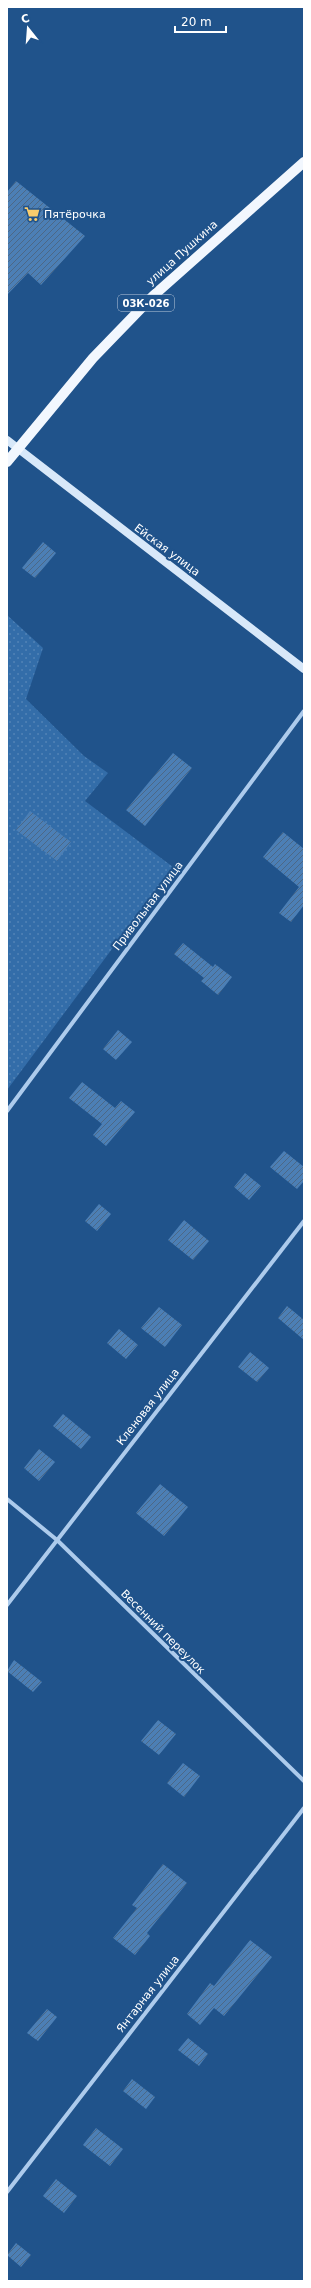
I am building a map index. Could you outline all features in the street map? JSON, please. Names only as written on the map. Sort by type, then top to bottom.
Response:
[{"type":"main road","name":"улица Пушкина","points":[[7,462],[17,448],[93,358],[153,296],[304,162]]},
{"type":"street","name":"Ейская улица","points":[[7,440],[304,669]]},
{"type":"street","name":"Привольная улица","points":[[7,1112],[304,711]]},
{"type":"street","name":"Кленовая улица","points":[[7,1605],[304,1221]]},
{"type":"street","name":"Весенний переулок","points":[[7,1499],[57,1540],[304,1781]]},
{"type":"street","name":"Янтарная улица","points":[[7,2192],[304,1808]]},
{"type":"shaded area","points":[[7,615],[43,648],[26,699],[84,756],[108,773],[85,801],[173,867],[7,1090]]},
{"type":"building","name":"Пятёрочка","points":[[16,181],[85,236],[41,285],[28,273],[7,295],[7,192]]},
{"type":"building","points":[[43,542],[56,553],[35,578],[22,568]]},
{"type":"building","points":[[173,753],[192,768],[145,826],[126,810]]},
{"type":"building","points":[[30,811],[71,842],[57,861],[16,830]]},
{"type":"building","points":[[283,832],[304,849],[304,905],[291,922],[279,913],[299,887],[263,857]]},
{"type":"building","points":[[183,943],[213,967],[215,964],[232,977],[218,995],[201,981],[204,978],[174,954]]},
{"type":"building","points":[[118,1030],[132,1042],[116,1060],[103,1049]]},
{"type":"building","points":[[82,1082],[115,1108],[121,1101],[135,1112],[106,1146],[93,1135],[102,1124],[69,1098]]},
{"type":"building","points":[[284,1151],[304,1167],[304,1181],[297,1189],[270,1167]]},
{"type":"building","points":[[245,1173],[261,1186],[249,1200],[234,1187]]},
{"type":"building","points":[[99,1204],[111,1214],[97,1231],[85,1221]]},
{"type":"building","points":[[184,1220],[209,1241],[193,1260],[168,1240]]},
{"type":"building","points":[[287,1306],[304,1320],[304,1340],[278,1318]]},
{"type":"building","points":[[159,1307],[182,1325],[165,1347],[141,1328]]},
{"type":"building","points":[[119,1329],[138,1345],[126,1359],[107,1343]]},
{"type":"building","points":[[250,1352],[269,1368],[257,1382],[238,1367]]},
{"type":"building","points":[[63,1414],[91,1437],[81,1449],[53,1426]]},
{"type":"building","points":[[39,1449],[55,1462],[39,1481],[24,1468]]},
{"type":"building","points":[[160,1484],[188,1507],[164,1536],[136,1513]]},
{"type":"building","points":[[14,1660],[42,1682],[33,1692],[7,1671]]},
{"type":"building","points":[[158,1720],[176,1734],[159,1755],[141,1741]]},
{"type":"building","points":[[183,1763],[200,1776],[184,1797],[167,1783]]},
{"type":"building","points":[[163,1864],[187,1883],[147,1933],[150,1936],[135,1955],[113,1938],[137,1908],[132,1905]]},
{"type":"building","points":[[250,1940],[272,1957],[224,2016],[214,2008],[200,2025],[187,2014],[210,1983],[214,1986]]},
{"type":"building","points":[[47,2009],[57,2017],[38,2041],[27,2033]]},
{"type":"building","points":[[188,2038],[208,2054],[199,2066],[178,2050]]},
{"type":"building","points":[[132,2079],[155,2097],[146,2109],[123,2091]]},
{"type":"building","points":[[96,2128],[123,2149],[110,2166],[83,2145]]},
{"type":"building","points":[[56,2179],[77,2196],[64,2213],[43,2196]]},
{"type":"building","points":[[16,2243],[31,2255],[21,2267],[7,2255]]},
{"type":"place","name":"Пятёрочка","points":[[32,214]]}]
